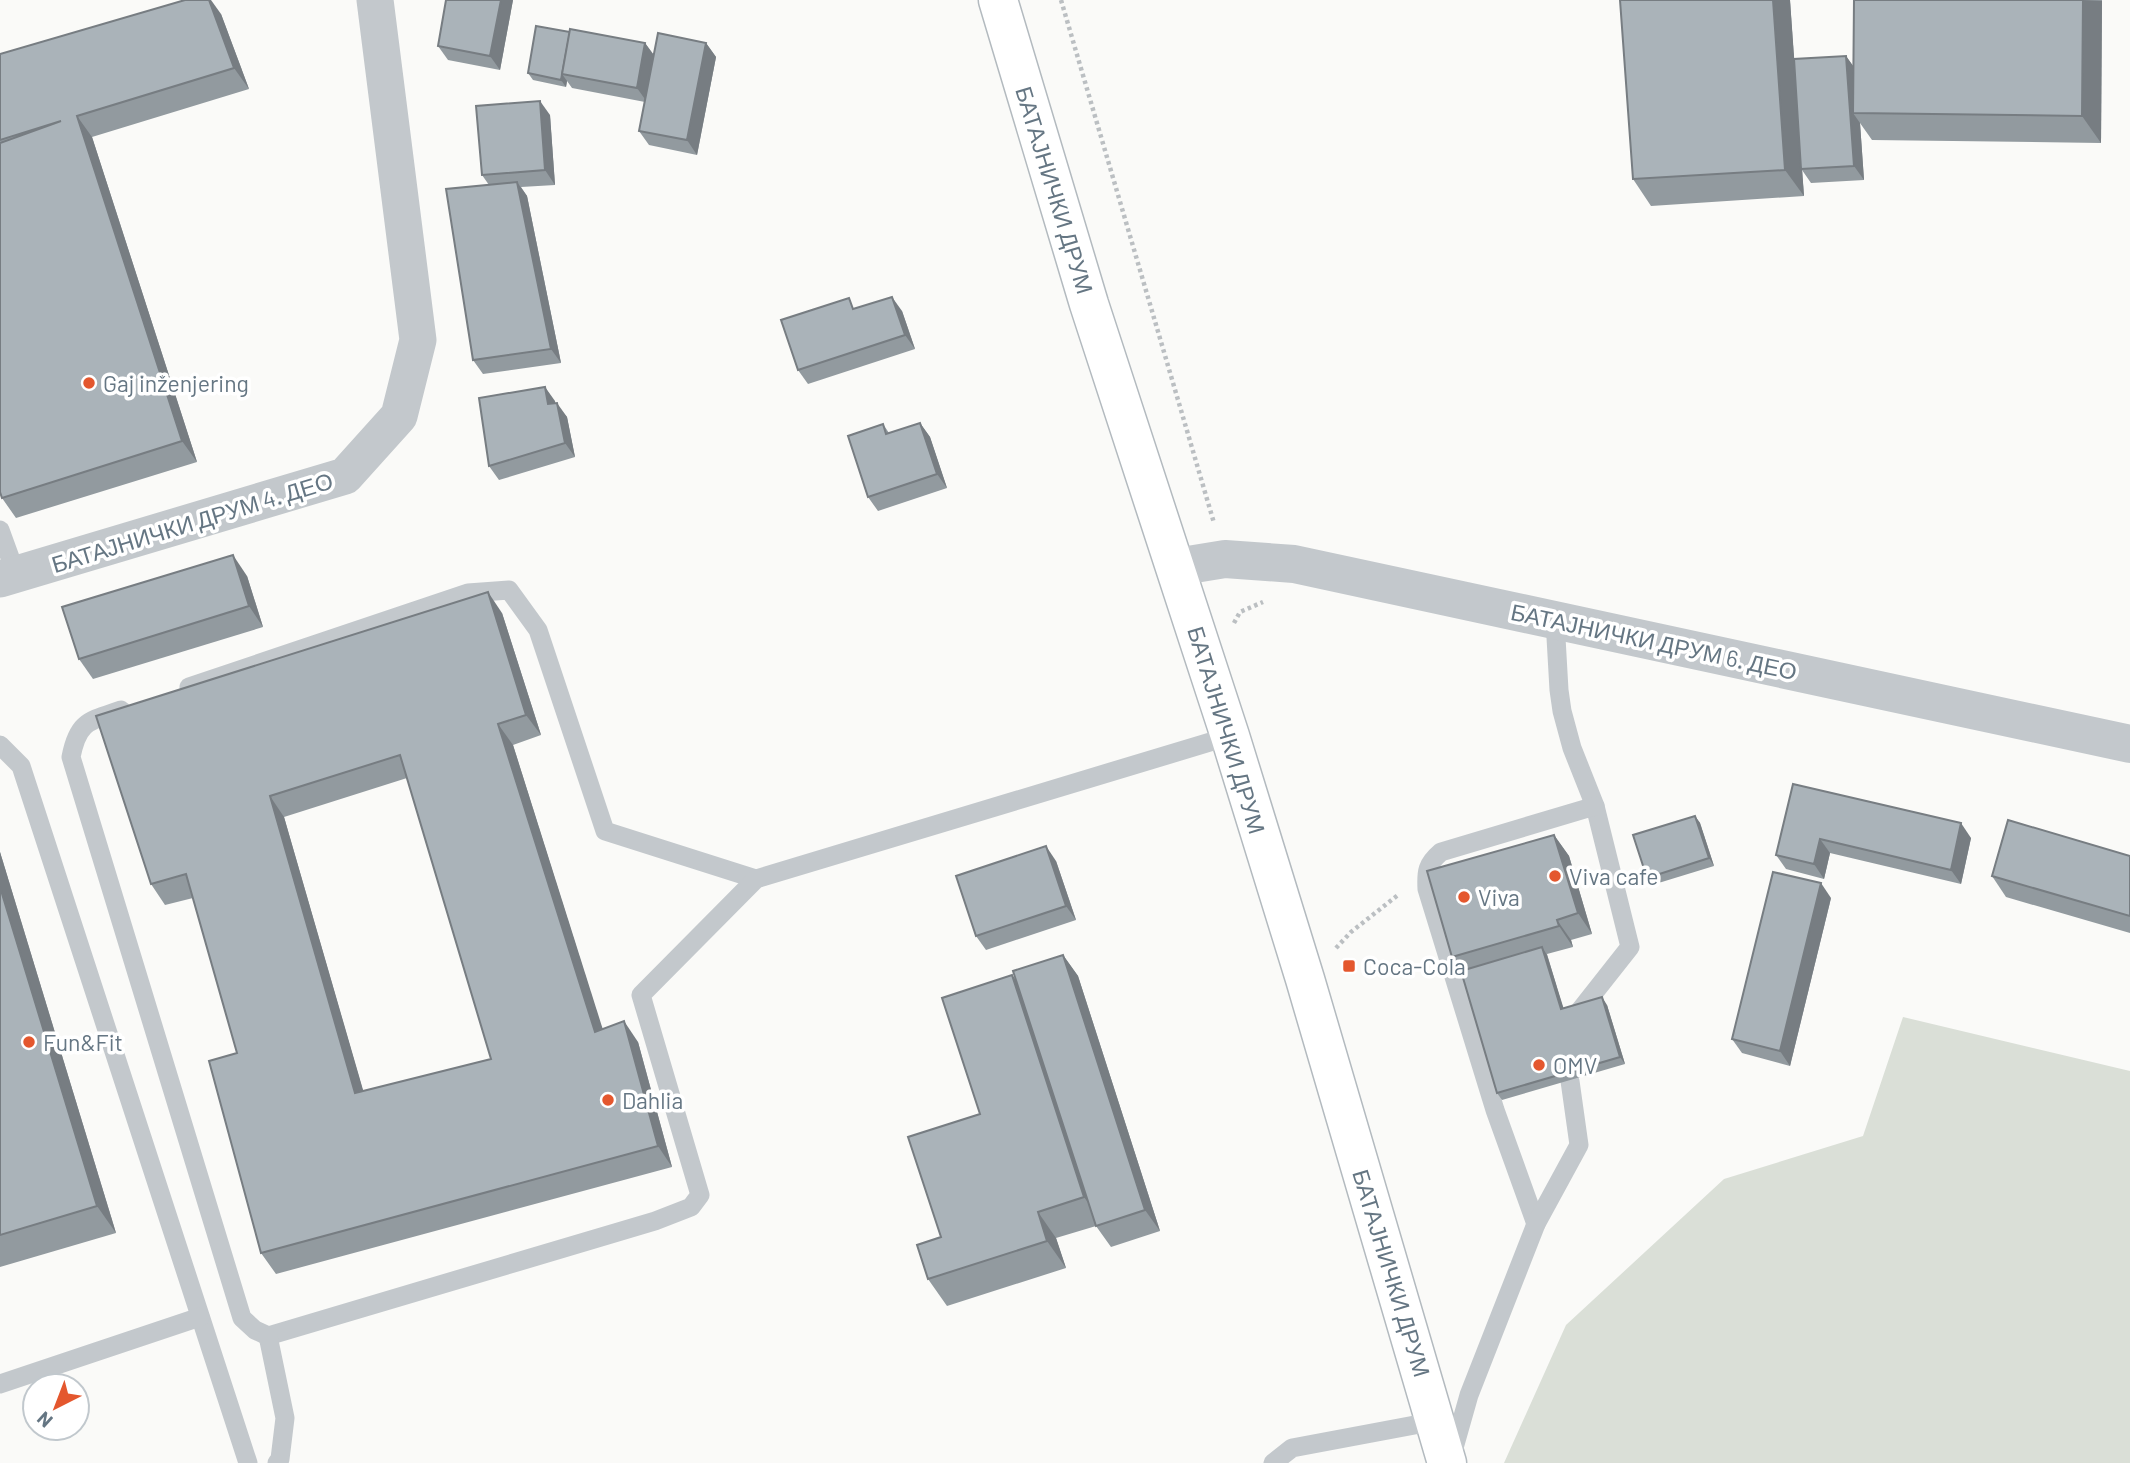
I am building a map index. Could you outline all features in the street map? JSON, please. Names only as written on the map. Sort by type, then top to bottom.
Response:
[{"type":"main road","name":"БАТАЈНИЧКИ ДРУМ","points":[[998,0],[1089,304],[1176,567],[1305,979],[1448,1463]]},
{"type":"street","name":"БАТАЈНИЧКИ ДРУМ 4. ДЕО","points":[[8,576],[345,476],[399,416],[418,340],[375,0]]},
{"type":"street","name":"БАТАЈНИЧКИ ДРУМ 6. ДЕО","points":[[1176,567],[1225,559],[1294,564],[2130,744]]},
{"type":"lane","points":[[0,530],[8,576]]},
{"type":"lane","points":[[166,695],[468,593],[509,590],[538,630],[605,831],[756,879]]},
{"type":"lane","points":[[1555,620],[1562,711],[1572,748],[1595,806],[1630,947],[1578,1013]]},
{"type":"lane","points":[[140,704],[87,722],[74,738],[71,757],[242,1318],[255,1330],[268,1336],[655,1221],[691,1207],[700,1195],[641,995],[756,879],[1230,736]]},
{"type":"lane","points":[[0,745],[21,766],[248,1463]]},
{"type":"lane","points":[[1536,1224],[1495,1110],[1427,889],[1426,873],[1432,860],[1441,852],[1595,806]]},
{"type":"lane","points":[[1448,1463],[1469,1395],[1536,1224],[1579,1145],[1570,1081]]},
{"type":"lane","points":[[0,1384],[200,1317]]},
{"type":"lane","points":[[268,1336],[285,1418],[277,1463]]},
{"type":"lane","points":[[1273,1463],[1292,1448],[1436,1421]]},
{"type":"path","points":[[1061,0],[1225,559]]},
{"type":"path","points":[[1305,979],[1351,932],[1426,873]]},
{"type":"shaded area","points":[[1903,1017],[2130,1071],[2130,1463],[1504,1463],[1566,1325],[1724,1179],[1863,1136]]},
{"type":"building","points":[[185,0],[209,0],[234,68],[77,116],[182,441],[2,498],[0,143],[61,121],[0,140],[0,54]]},
{"type":"building","points":[[446,0],[501,0],[490,56],[438,46]]},
{"type":"building","points":[[1620,0],[1773,0],[1785,170],[1633,179]]},
{"type":"building","points":[[1854,0],[2083,0],[2082,116],[1853,113]]},
{"type":"building","points":[[536,26],[570,32],[561,80],[528,73]]},
{"type":"building","points":[[570,29],[645,43],[637,88],[562,74]]},
{"type":"building","points":[[658,33],[706,43],[687,140],[639,131]]},
{"type":"building","points":[[1846,56],[1854,166],[1801,169],[1794,59]]},
{"type":"building","points":[[540,101],[545,170],[482,175],[476,106]]},
{"type":"building","points":[[517,182],[551,349],[473,360],[446,189]]},
{"type":"building","points":[[892,297],[905,335],[798,370],[781,320],[849,298],[853,309]]},
{"type":"building","points":[[545,387],[548,404],[557,403],[565,443],[489,466],[479,398]]},
{"type":"building","points":[[920,423],[937,474],[868,497],[848,436],[883,424],[886,434]]},
{"type":"building","points":[[233,555],[249,606],[79,659],[62,607]]},
{"type":"building","points":[[488,592],[526,715],[498,724],[595,1032],[624,1021],[658,1146],[261,1253],[209,1061],[237,1053],[186,874],[151,884],[96,716]],"holes":[[[400,755],[491,1059],[355,1093],[270,796]]]},
{"type":"building","points":[[1793,784],[1961,823],[1951,870],[1820,839],[1814,864],[1776,855]]},
{"type":"building","points":[[1695,816],[1709,858],[1647,878],[1633,835]]},
{"type":"building","points":[[2008,820],[2130,856],[2130,916],[1992,876]]},
{"type":"building","points":[[1554,835],[1578,913],[1557,920],[1559,926],[1452,957],[1427,871]]},
{"type":"building","points":[[1046,846],[1066,906],[976,936],[956,876]]},
{"type":"building","points":[[1773,872],[1821,883],[1780,1051],[1732,1039]]},
{"type":"building","name":"Fun&Fit","points":[[0,887],[97,1206],[0,1235]]},
{"type":"building","points":[[1542,947],[1561,1009],[1602,997],[1620,1057],[1497,1093],[1461,971]]},
{"type":"building","points":[[1063,955],[1145,1210],[1096,1226],[1013,971]]},
{"type":"building","points":[[1012,975],[1084,1197],[1038,1212],[1047,1241],[928,1279],[917,1245],[941,1237],[908,1137],[980,1114],[942,998]]},
{"type":"place","name":"Gaj inženjering","points":[[89,383]]},
{"type":"place","name":"Viva cafe","points":[[1555,876]]},
{"type":"place","name":"Viva","points":[[1464,897]]},
{"type":"place","name":"Coca-Cola","points":[[1349,966]]},
{"type":"place","name":"Fun&Fit","points":[[29,1042]]},
{"type":"place","name":"OMV","points":[[1539,1065]]},
{"type":"place","name":"Dahlia","points":[[608,1100]]}]
